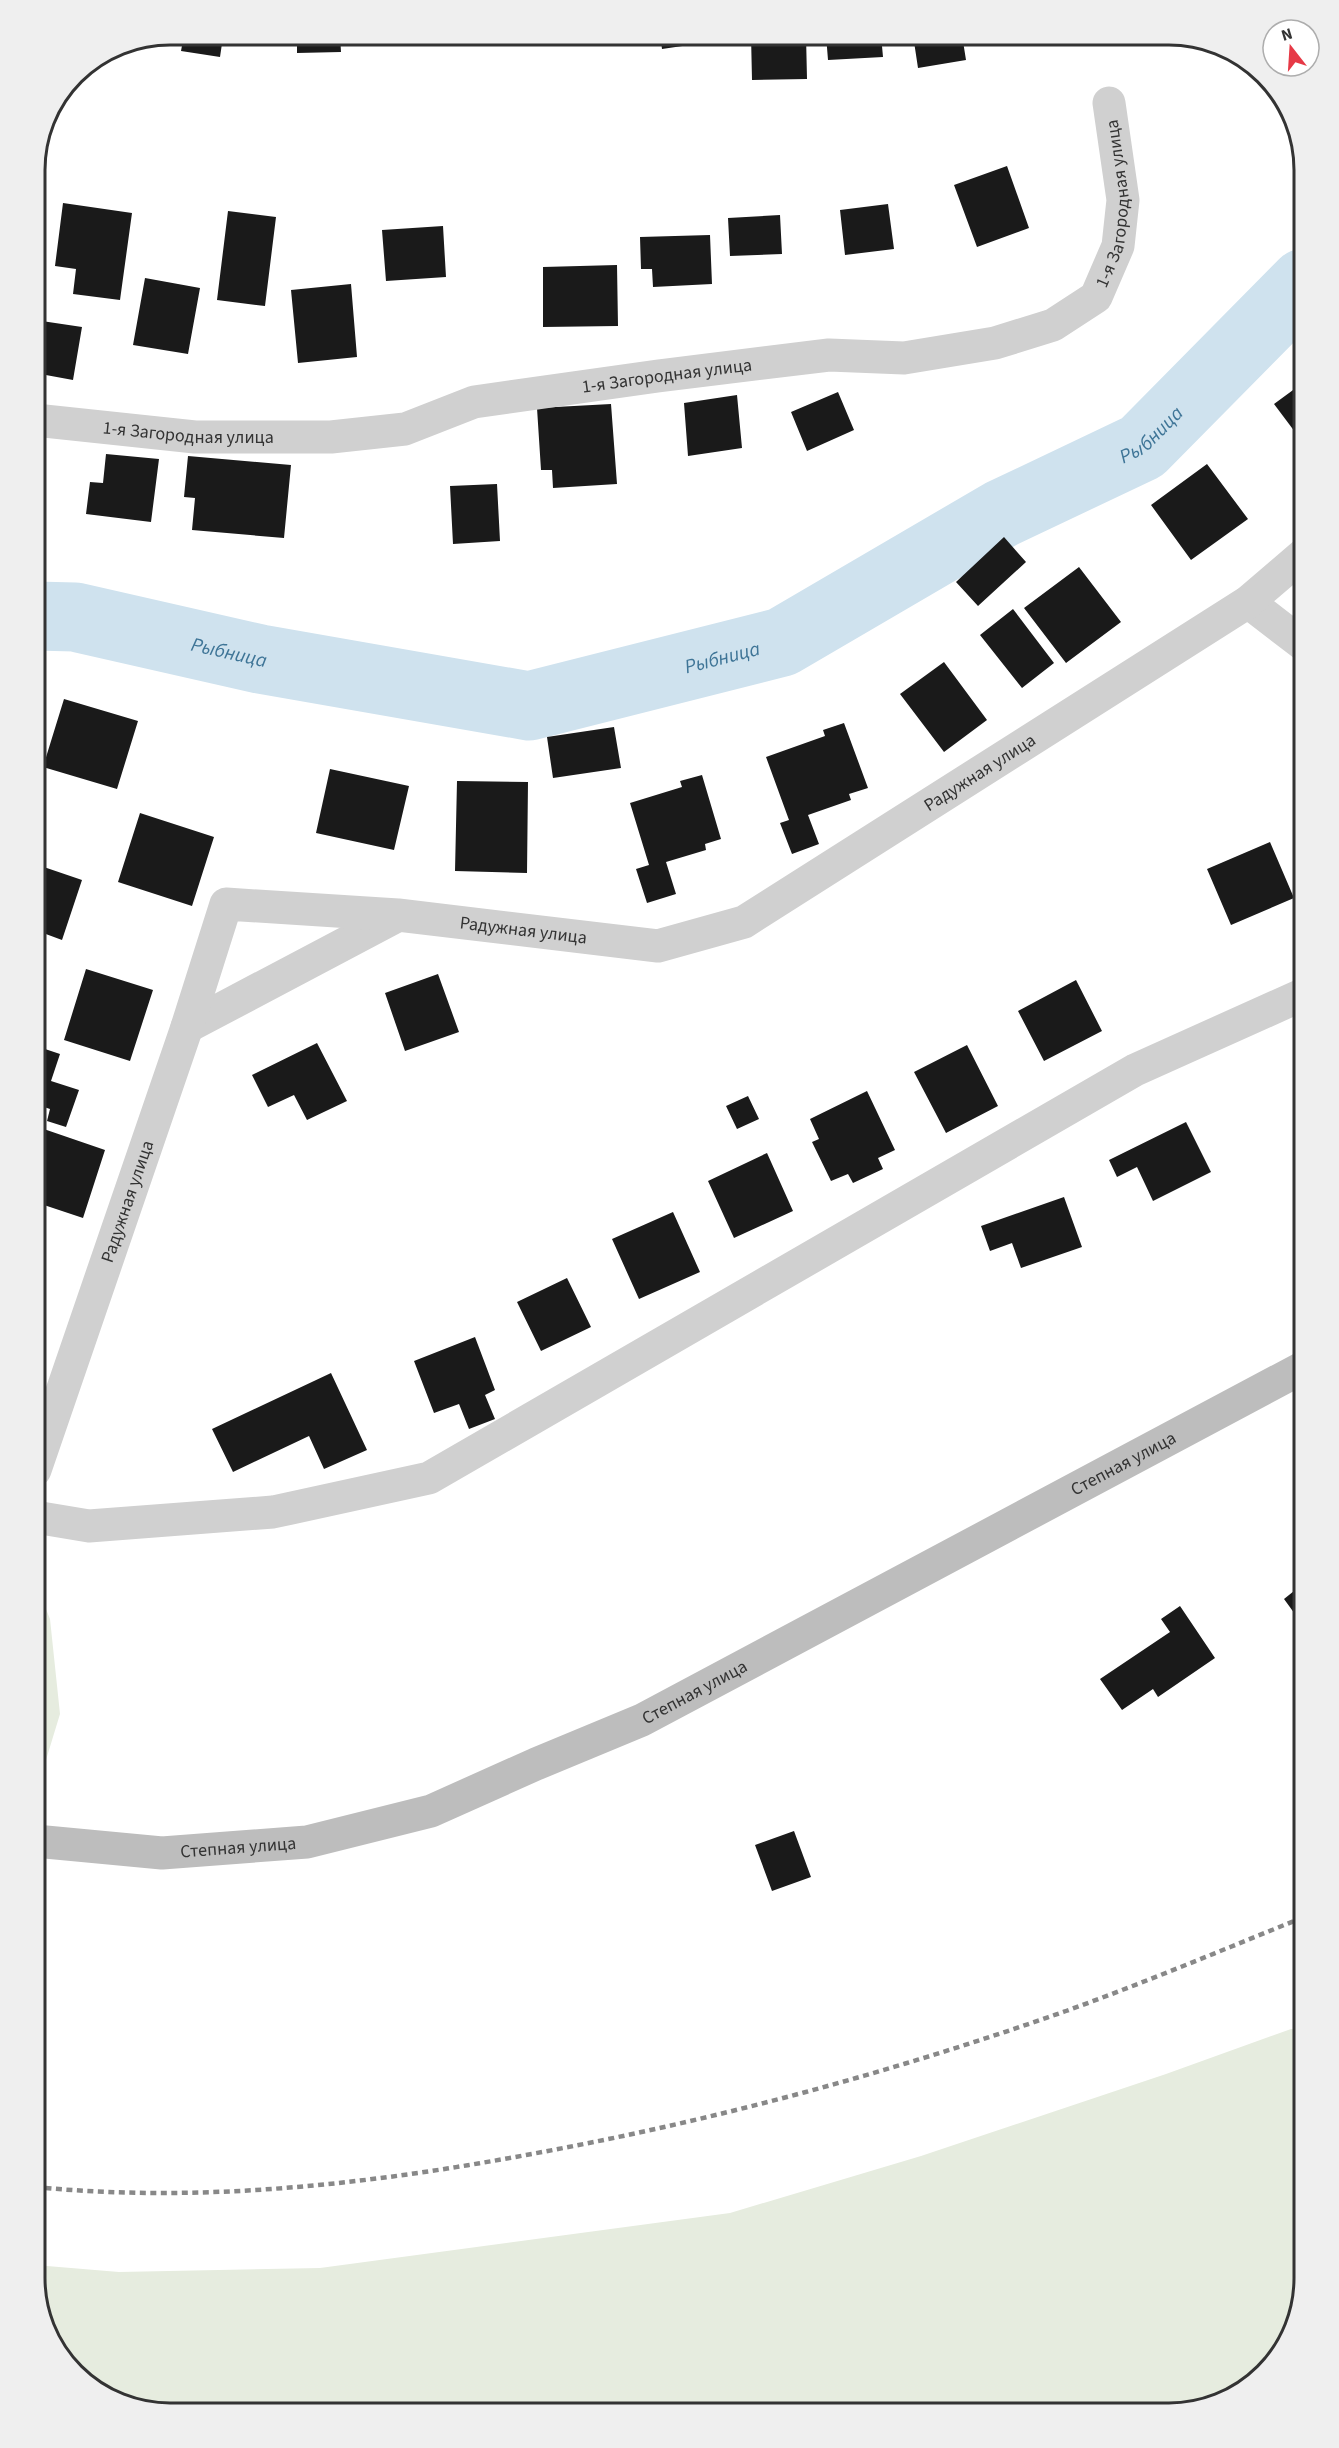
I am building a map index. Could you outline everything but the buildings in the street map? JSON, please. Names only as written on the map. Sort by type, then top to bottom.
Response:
[{"type":"main road","name":"Степная улица","points":[[45,1842],[162,1853],[307,1842],[431,1811],[642,1720],[1294,1373]]},
{"type":"street","name":"1-я Загородная улица","points":[[45,421],[195,436],[332,437],[405,429],[474,402],[829,355],[904,358],[995,343],[1053,325],[1096,297],[1118,246],[1123,200],[1109,103]]},
{"type":"street","name":"Радужная улица","points":[[45,1441],[187,1028],[226,904],[398,915],[658,946],[744,922],[1248,603],[1294,563]]},
{"type":"street","points":[[1248,603],[1294,637]]},
{"type":"street","points":[[187,1028],[398,915]]},
{"type":"street","points":[[45,1519],[89,1526],[273,1512],[429,1478],[1135,1070],[1294,999]]},
{"type":"shaded area","points":[[45,1607],[50,1619],[60,1714],[45,1763]]},
{"type":"shaded area","points":[[1294,2029],[1294,2278],[1290,2310],[1273,2347],[1257,2366],[1232,2386],[1193,2401],[1169,2403],[162,2403],[146,2401],[122,2393],[94,2377],[71,2354],[62,2341],[47,2302],[45,2266],[119,2272],[320,2268],[730,2213],[921,2156]]},
{"type":"waterway","name":"Рыбница","points":[[45,616],[75,617],[260,659],[529,706],[782,642],[1001,514],[1142,447],[1294,293]]},
{"type":"railway","points":[[45,2188],[158,2193],[220,2192],[343,2183],[465,2166],[595,2142],[799,2094],[1000,2034],[1096,2000],[1294,1921]]}]
